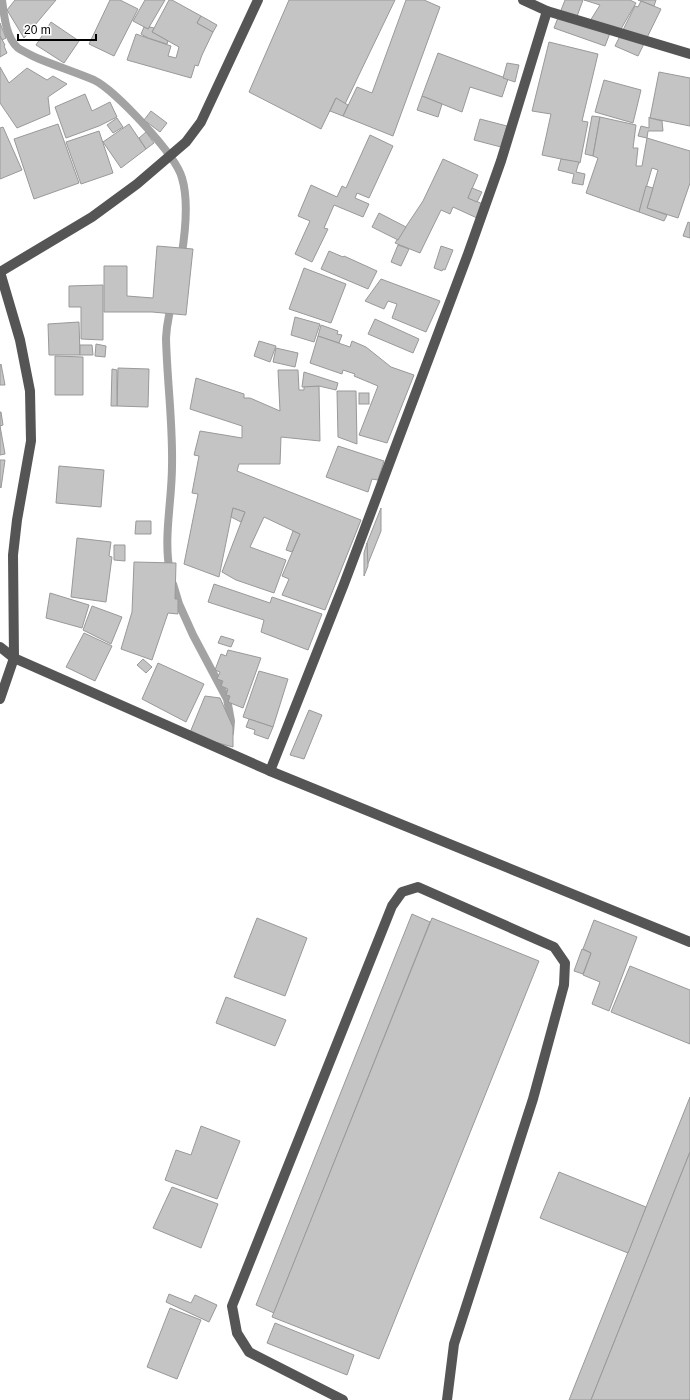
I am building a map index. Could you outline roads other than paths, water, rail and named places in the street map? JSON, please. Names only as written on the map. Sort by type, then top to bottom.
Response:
[{"type":"street","points":[[0,699],[14,658],[13,555],[17,520],[31,441],[30,390],[20,340],[0,272],[92,217],[137,184],[186,142],[201,122],[258,0]]},
{"type":"street","points":[[523,0],[547,11],[690,54]]},
{"type":"street","points":[[270,771],[344,584],[468,254],[501,161],[547,11]]},
{"type":"street","points":[[0,648],[14,658],[270,771],[690,942]]},
{"type":"street","points":[[343,1400],[249,1352],[236,1333],[232,1306],[392,906],[402,892],[418,887],[554,947],[565,963],[564,984],[533,1099],[454,1344],[447,1400]]},
{"type":"waterway","points":[[2,0],[8,32],[14,44],[18,48],[37,58],[94,80],[104,86],[144,124],[169,154],[182,178],[184,187],[186,207],[181,259]]},
{"type":"waterway","points":[[170,573],[167,546],[172,479],[172,450],[166,338],[171,304]]},
{"type":"waterway","points":[[173,584],[179,604],[193,635],[227,699],[231,721],[230,733]]}]
